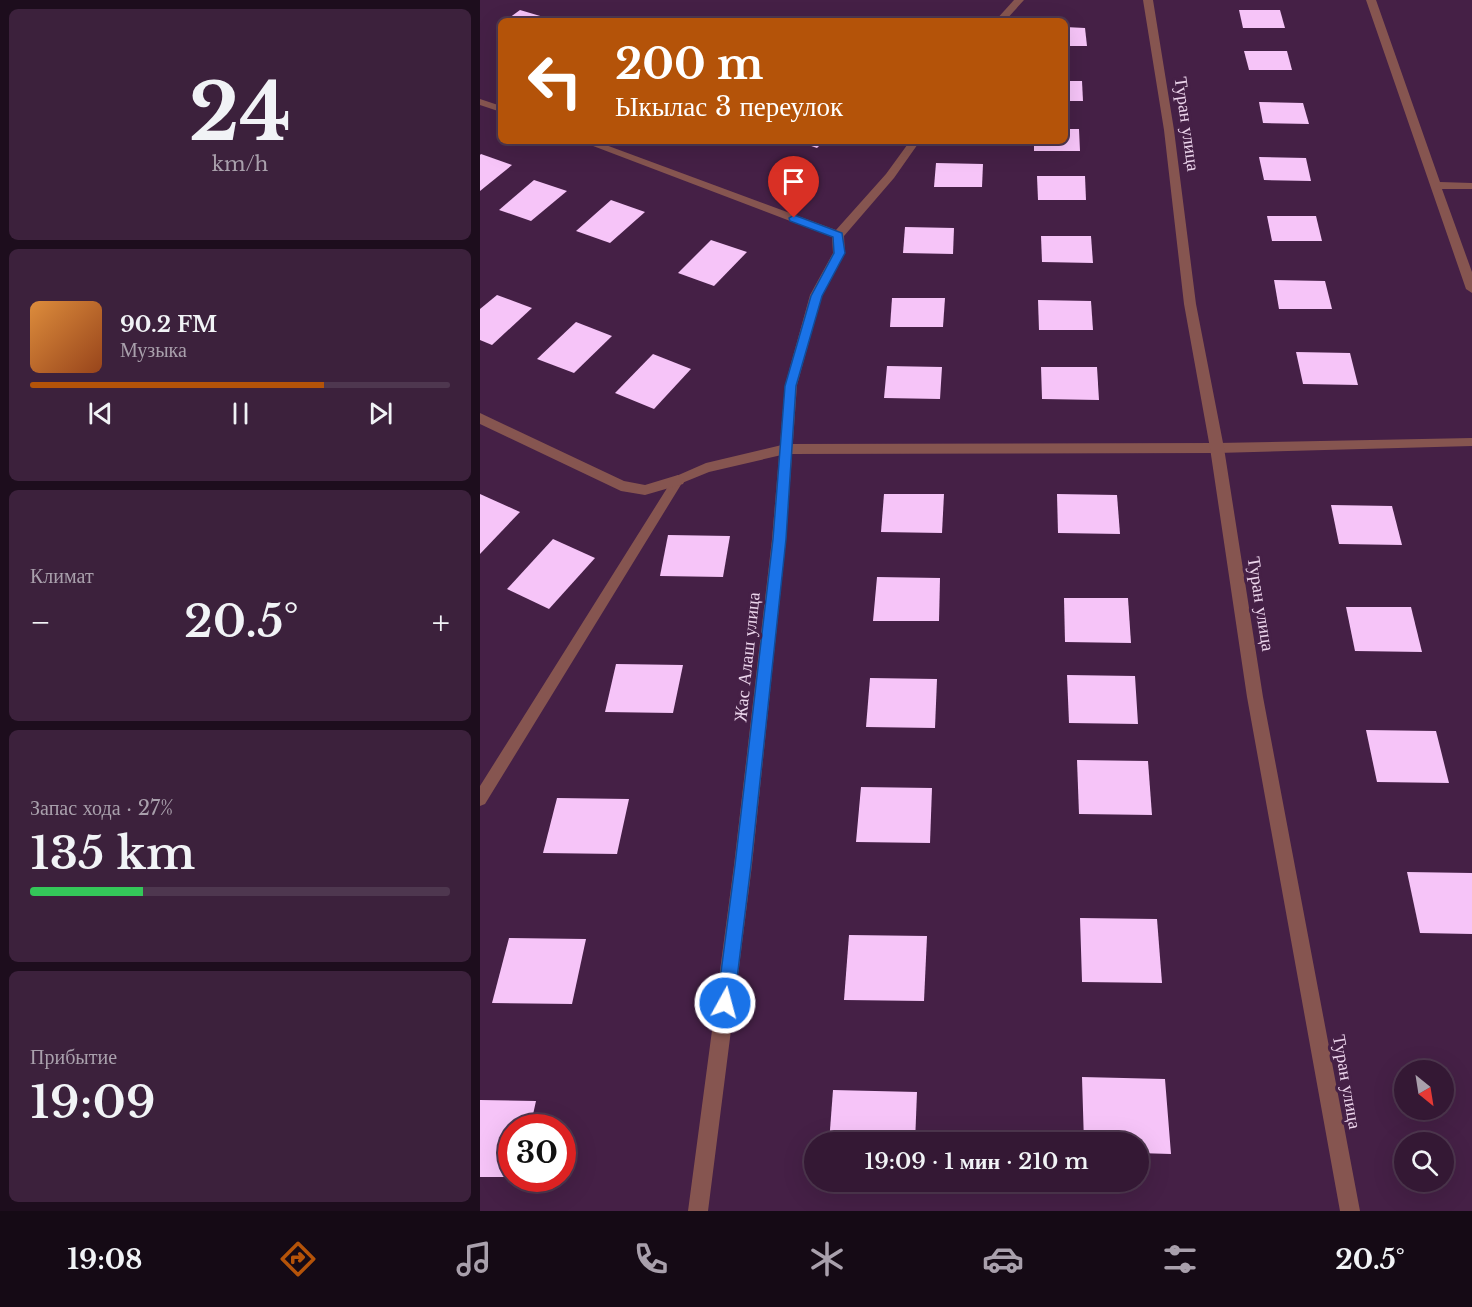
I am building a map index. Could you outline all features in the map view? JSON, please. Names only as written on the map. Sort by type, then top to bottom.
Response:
[{"type":"street","points":[[1003,18],[1019,0]]},
{"type":"street","name":"Туран улица","points":[[1148,0],[1169,130],[1191,304],[1217,448],[1255,697],[1350,1211]]},
{"type":"street","points":[[1371,0],[1472,289]]},
{"type":"street","points":[[480,102],[498,108]]},
{"type":"street","points":[[593,144],[838,235],[890,176],[913,144]]},
{"type":"street","points":[[1435,185],[1472,186]]},
{"type":"street","name":"Жас Алаш улица","points":[[698,1211],[743,865],[779,539],[790,386],[816,296],[839,253],[838,235]]},
{"type":"street","points":[[480,418],[621,486],[645,490],[678,480]]},
{"type":"lane","points":[[480,799],[678,480],[706,468],[786,449],[1217,448],[1472,442]]},
{"type":"building","points":[[520,10],[547,18],[509,18]]},
{"type":"building","points":[[1239,10],[1280,10],[1285,28],[1243,28]]},
{"type":"building","points":[[1068,27],[1085,28],[1087,46],[1068,46]]},
{"type":"building","points":[[1244,51],[1287,51],[1292,70],[1249,70]]},
{"type":"building","points":[[1068,81],[1082,81],[1083,101],[1068,101]]},
{"type":"building","points":[[1259,102],[1303,103],[1309,124],[1263,123]]},
{"type":"building","points":[[1068,129],[1079,129],[1080,151],[1034,151],[1034,144],[1068,144]]},
{"type":"building","points":[[806,144],[821,144],[817,148]]},
{"type":"building","points":[[480,155],[512,165],[480,191]]},
{"type":"building","points":[[1259,157],[1306,158],[1311,181],[1264,180]]},
{"type":"building","points":[[936,163],[983,164],[982,187],[934,187]]},
{"type":"building","points":[[1037,176],[1085,176],[1086,200],[1038,200]]},
{"type":"building","points":[[534,180],[567,191],[531,221],[499,210]]},
{"type":"building","points":[[611,200],[645,212],[610,243],[576,231]]},
{"type":"building","points":[[1267,216],[1316,216],[1322,241],[1272,241]]},
{"type":"building","points":[[905,227],[954,228],[953,254],[903,253]]},
{"type":"building","points":[[1041,236],[1091,236],[1093,263],[1042,262]]},
{"type":"building","points":[[711,240],[747,252],[714,286],[678,273]]},
{"type":"building","points":[[1274,280],[1325,281],[1332,309],[1279,309]]},
{"type":"building","points":[[497,295],[532,308],[492,345],[480,340],[480,309]]},
{"type":"building","points":[[892,298],[945,298],[943,327],[890,327]]},
{"type":"building","points":[[1038,300],[1091,301],[1093,330],[1039,330]]},
{"type":"building","points":[[576,322],[612,336],[574,373],[537,359]]},
{"type":"building","points":[[1296,352],[1350,353],[1358,385],[1303,384]]},
{"type":"building","points":[[653,354],[691,369],[654,409],[615,393]]},
{"type":"building","points":[[887,366],[942,367],[940,399],[884,398]]},
{"type":"building","points":[[1041,367],[1097,367],[1099,400],[1042,399]]},
{"type":"building","points":[[480,494],[520,512],[480,554]]},
{"type":"building","points":[[884,494],[944,494],[942,533],[881,532]]},
{"type":"building","points":[[1057,494],[1117,495],[1120,534],[1058,533]]},
{"type":"building","points":[[1331,505],[1392,506],[1402,545],[1339,544]]},
{"type":"building","points":[[668,535],[730,536],[723,577],[660,576]]},
{"type":"building","points":[[553,539],[595,558],[549,609],[507,589]]},
{"type":"building","points":[[877,577],[940,578],[939,621],[873,621]]},
{"type":"building","points":[[1064,598],[1128,598],[1131,643],[1065,642]]},
{"type":"building","points":[[1346,607],[1411,607],[1422,652],[1355,651]]},
{"type":"building","points":[[616,664],[683,665],[673,713],[605,712]]},
{"type":"building","points":[[1067,675],[1135,676],[1138,724],[1069,723]]},
{"type":"building","points":[[870,678],[937,679],[935,728],[866,727]]},
{"type":"building","points":[[1366,730],[1436,731],[1449,783],[1377,782]]},
{"type":"building","points":[[1077,760],[1148,761],[1152,815],[1079,814]]},
{"type":"building","points":[[861,787],[932,788],[930,843],[856,842]]},
{"type":"building","points":[[557,798],[629,799],[617,854],[543,853]]},
{"type":"building","points":[[1407,872],[1472,873],[1472,934],[1420,933]]},
{"type":"building","points":[[1080,918],[1157,919],[1162,983],[1082,982]]},
{"type":"building","points":[[849,935],[927,936],[924,1001],[844,1000]]},
{"type":"building","points":[[509,938],[586,939],[572,1004],[492,1003]]},
{"type":"building","points":[[1082,1077],[1165,1079],[1171,1154],[1149,1153],[1149,1132],[1084,1132]]},
{"type":"building","points":[[833,1090],[917,1092],[915,1132],[830,1132]]},
{"type":"building","points":[[480,1100],[536,1101],[533,1114],[498,1114],[498,1177],[480,1177]]},
{"type":"route","points":[[725,1003],[743,865],[779,539],[790,386],[816,296],[839,253],[838,235],[794,218]]}]
